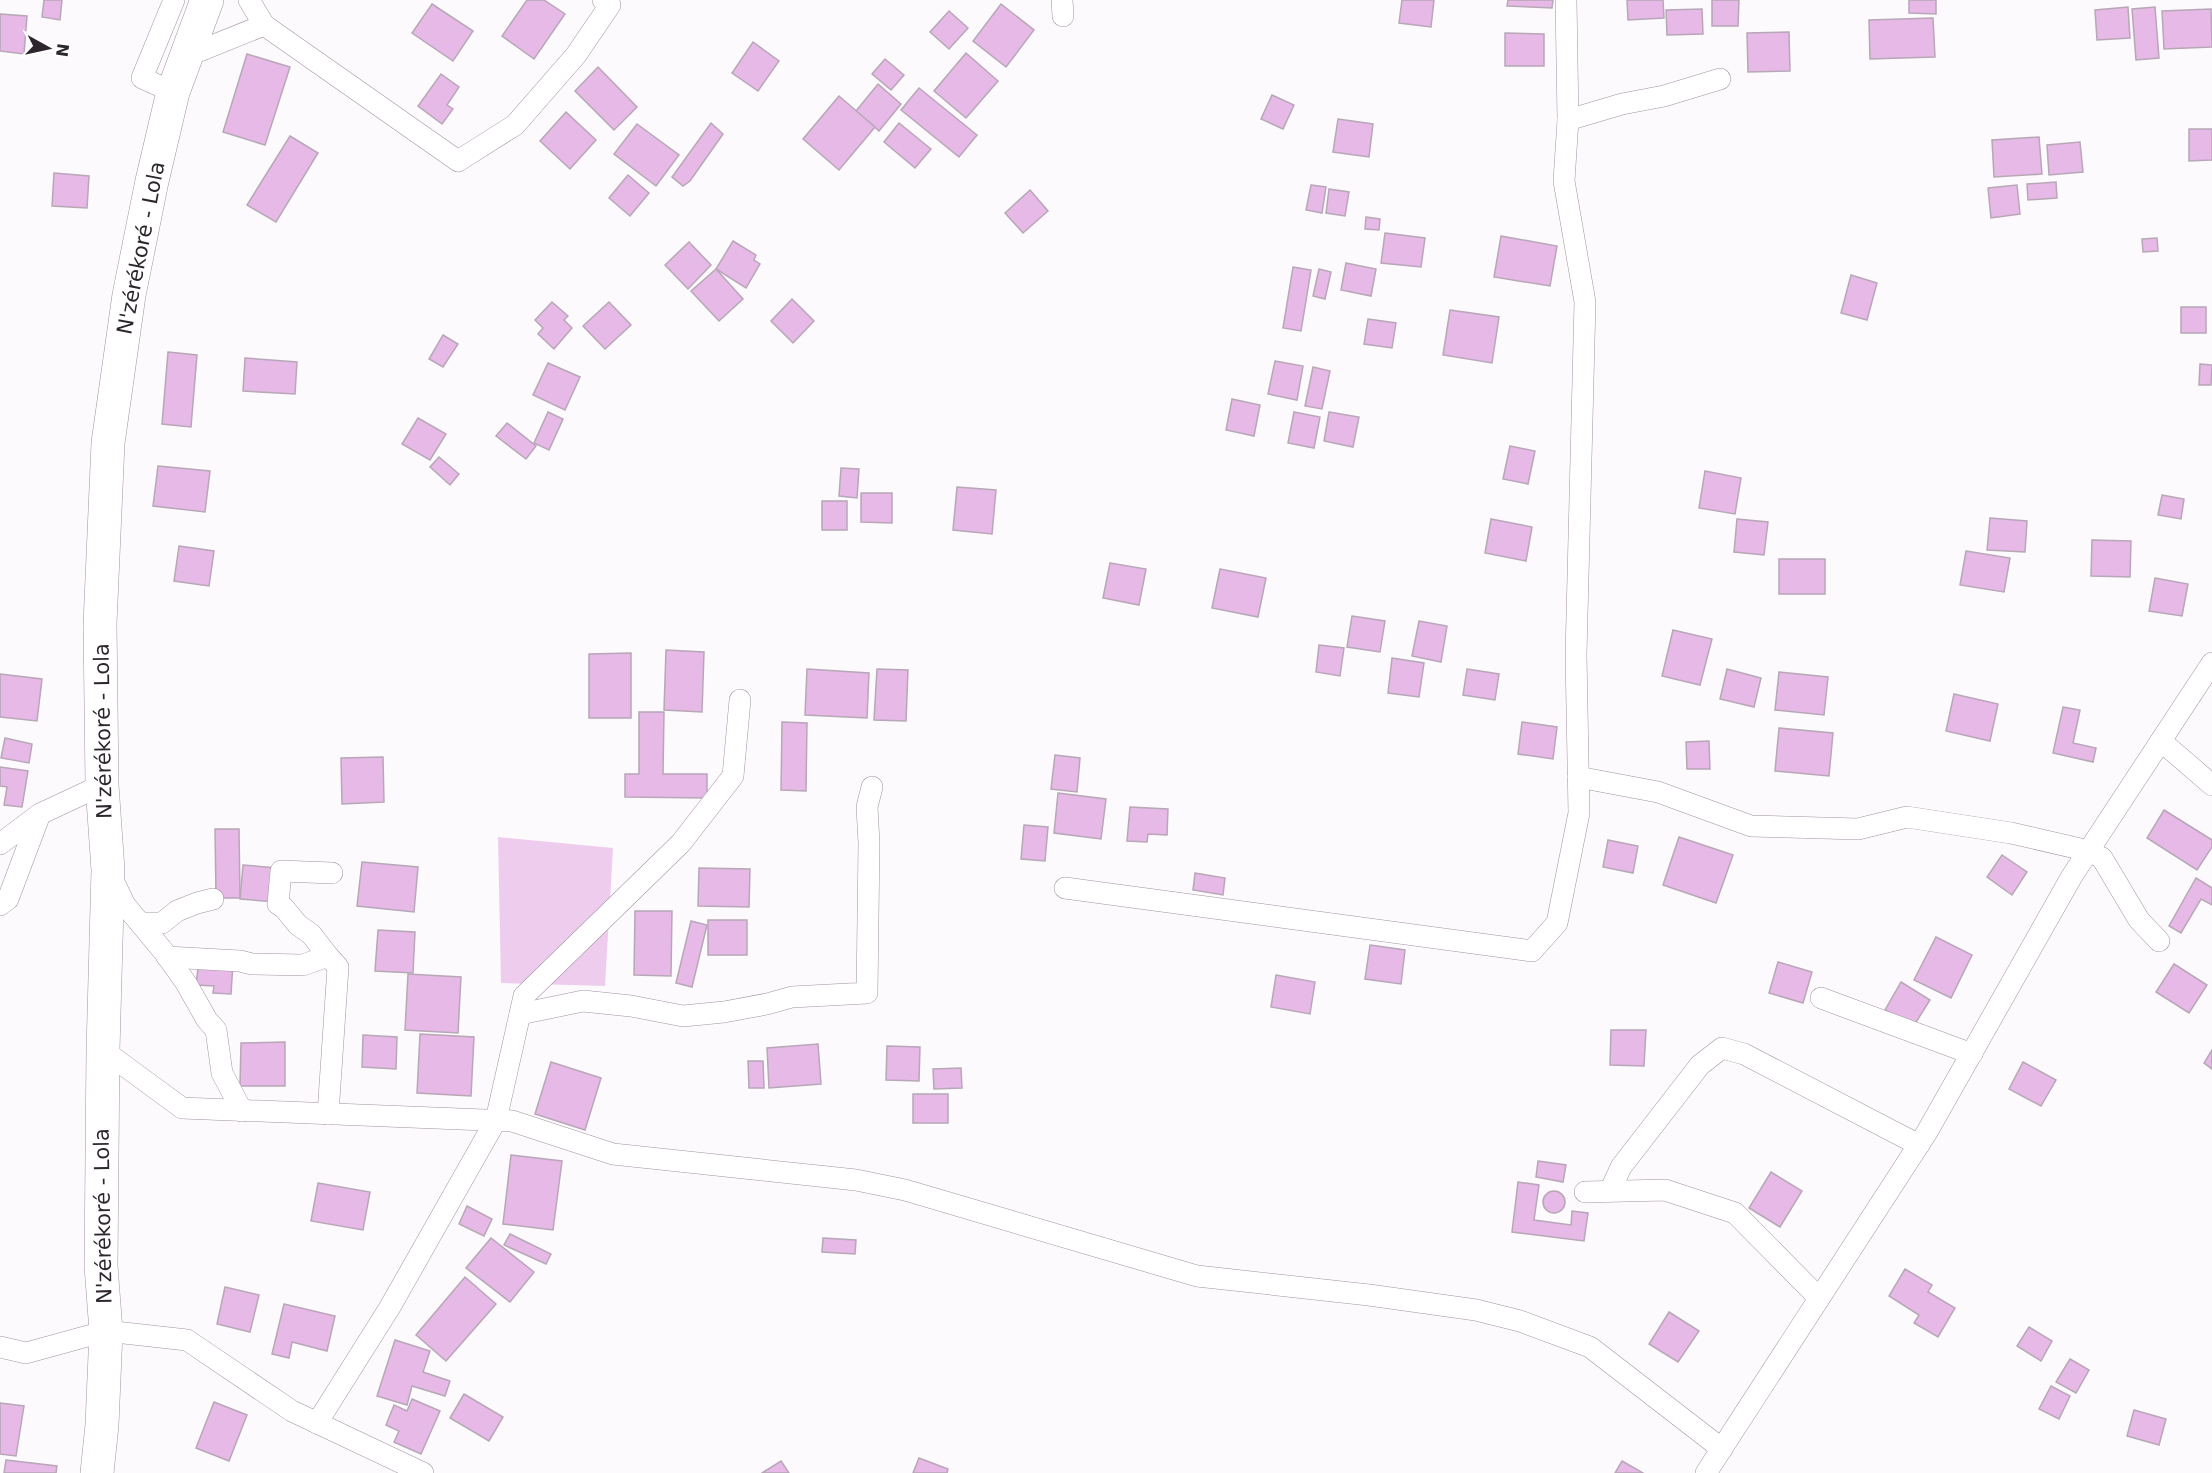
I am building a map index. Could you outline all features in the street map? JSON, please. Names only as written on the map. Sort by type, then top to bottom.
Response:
[{"type":"highway","name":"N'zérékoré - Lola","points":[[97,1473],[102,1425],[106,1331],[101,1266],[103,1050],[108,870],[102,785],[100,624],[108,443],[129,295],[152,182],[174,92],[207,0]]},
{"type":"street","points":[[174,0],[142,78],[174,92]]},
{"type":"street","points":[[249,0],[264,25],[458,161],[514,125],[576,55],[610,5],[603,0]]},
{"type":"street","points":[[1065,888],[1532,951],[1557,923],[1579,813],[1576,655],[1585,302],[1564,181],[1568,120],[1566,0]]},
{"type":"street","points":[[187,56],[264,25]]},
{"type":"street","points":[[1568,120],[1622,104],[1664,96],[1720,79]]},
{"type":"street","points":[[1706,1473],[1919,1145],[2072,876],[2212,663]]},
{"type":"street","points":[[317,1423],[390,1307],[496,1120],[524,996],[681,843],[733,776],[740,700]]},
{"type":"street","points":[[2161,741],[2212,785]]},
{"type":"street","points":[[1578,777],[1658,792],[1751,826],[1858,829],[1907,817],[2011,833],[2089,851],[2102,858],[2139,920],[2160,941]]},
{"type":"street","points":[[0,844],[40,814],[102,785]]},
{"type":"street","points":[[520,1014],[583,1001],[631,1006],[683,1016],[723,1012],[792,997],[867,993],[869,843],[867,807],[872,787]]},
{"type":"street","points":[[0,905],[8,899],[40,814]]},
{"type":"street","points":[[108,870],[125,905],[186,983],[207,1020],[216,1030],[222,1073],[242,1111]]},
{"type":"street","points":[[328,1114],[338,967],[311,934],[298,925],[278,904],[281,871],[332,873]]},
{"type":"street","points":[[140,923],[162,923],[177,911],[213,899]]},
{"type":"street","points":[[167,957],[240,961],[252,964],[303,965],[328,956]]},
{"type":"street","points":[[1821,998],[1971,1054]]},
{"type":"street","points":[[1610,1191],[1621,1167],[1700,1065],[1722,1048],[1744,1054],[1919,1145]]},
{"type":"street","points":[[103,1050],[182,1108],[512,1121],[613,1154],[856,1180],[905,1190],[1197,1276],[1369,1295],[1476,1310],[1521,1321],[1590,1347],[1722,1449]]},
{"type":"street","points":[[1585,1192],[1665,1190],[1734,1213],[1819,1299]]},
{"type":"street","points":[[0,1347],[26,1353],[106,1331],[187,1340],[292,1411],[423,1473]]},
{"type":"shaded area","points":[[498,837],[613,848],[605,986],[501,983]]},
{"type":"building","points":[[44,0],[62,0],[60,20],[42,17]]},
{"type":"building","points":[[527,0],[544,0],[565,14],[534,59],[502,36]]},
{"type":"building","points":[[1402,0],[1434,0],[1431,27],[1399,23]]},
{"type":"building","points":[[1508,0],[1553,0],[1552,8],[1507,6]]},
{"type":"building","points":[[1627,0],[1663,0],[1664,18],[1628,20]]},
{"type":"building","points":[[1712,0],[1739,0],[1738,26],[1712,26]]},
{"type":"building","points":[[1909,0],[1936,0],[1936,14],[1909,13]]},
{"type":"building","points":[[432,4],[473,31],[453,61],[412,33]]},
{"type":"building","points":[[1001,4],[1034,30],[1006,67],[973,41]]},
{"type":"building","points":[[2128,7],[2130,38],[2097,40],[2095,10]]},
{"type":"building","points":[[2155,7],[2159,58],[2136,60],[2132,9]]},
{"type":"building","points":[[1702,9],[1703,34],[1667,35],[1666,10]]},
{"type":"building","points":[[2211,9],[2212,47],[2164,49],[2162,11]]},
{"type":"building","points":[[949,11],[968,28],[949,49],[930,32]]},
{"type":"building","points":[[0,14],[27,16],[24,54],[0,51]]},
{"type":"building","points":[[1933,18],[1935,57],[1870,59],[1869,20]]},
{"type":"building","points":[[1789,32],[1790,71],[1748,72],[1747,33]]},
{"type":"building","points":[[1505,33],[1544,34],[1544,66],[1505,66]]},
{"type":"building","points":[[753,42],[779,61],[758,91],[732,73]]},
{"type":"building","points":[[966,53],[998,81],[966,118],[934,91]]},
{"type":"building","points":[[247,54],[290,67],[265,145],[223,132]]},
{"type":"building","points":[[885,59],[904,75],[891,90],[872,74]]},
{"type":"building","points":[[598,67],[637,107],[614,130],[575,91]]},
{"type":"building","points":[[441,74],[459,87],[447,105],[453,109],[442,124],[418,106]]},
{"type":"building","points":[[878,84],[901,104],[879,131],[856,111]]},
{"type":"building","points":[[919,88],[977,135],[959,157],[901,110]]},
{"type":"building","points":[[1272,95],[1294,105],[1283,129],[1261,119]]},
{"type":"building","points":[[839,96],[875,127],[839,170],[803,139]]},
{"type":"building","points":[[566,112],[596,140],[570,169],[540,141]]},
{"type":"building","points":[[1338,119],[1373,124],[1369,157],[1333,152]]},
{"type":"building","points":[[711,123],[723,134],[690,181],[683,186],[672,177]]},
{"type":"building","points":[[899,123],[931,149],[915,168],[884,142]]},
{"type":"building","points":[[637,124],[679,155],[656,186],[614,154]]},
{"type":"building","points":[[2189,129],[2212,129],[2212,160],[2189,161]]},
{"type":"building","points":[[290,136],[318,153],[276,222],[247,205]]},
{"type":"building","points":[[2039,137],[2042,174],[1994,177],[1992,140]]},
{"type":"building","points":[[2080,142],[2083,172],[2049,175],[2047,145]]},
{"type":"building","points":[[54,173],[89,176],[87,208],[52,206]]},
{"type":"building","points":[[628,175],[649,193],[630,216],[609,198]]},
{"type":"building","points":[[2056,182],[2057,198],[2028,200],[2027,184]]},
{"type":"building","points":[[1311,185],[1326,187],[1322,213],[1306,210]]},
{"type":"building","points":[[2017,185],[2020,214],[1991,218],[1988,188]]},
{"type":"building","points":[[1329,189],[1349,192],[1345,216],[1326,213]]},
{"type":"building","points":[[1030,190],[1048,211],[1023,233],[1005,213]]},
{"type":"building","points":[[1366,217],[1380,219],[1379,230],[1365,229]]},
{"type":"building","points":[[1385,233],[1425,238],[1421,267],[1381,263]]},
{"type":"building","points":[[1501,236],[1557,246],[1550,286],[1494,277]]},
{"type":"building","points":[[2157,238],[2158,251],[2143,252],[2142,239]]},
{"type":"building","points":[[733,241],[756,255],[754,260],[760,264],[746,288],[716,269]]},
{"type":"building","points":[[689,242],[711,265],[688,289],[665,265]]},
{"type":"building","points":[[1346,263],[1376,269],[1371,296],[1341,290]]},
{"type":"building","points":[[1293,267],[1311,270],[1301,331],[1283,328]]},
{"type":"building","points":[[716,269],[743,299],[719,321],[691,291]]},
{"type":"building","points":[[1319,269],[1331,272],[1325,299],[1313,296]]},
{"type":"building","points":[[1851,275],[1877,283],[1867,320],[1841,313]]},
{"type":"building","points":[[792,299],[814,321],[793,343],[771,321]]},
{"type":"building","points":[[552,302],[568,316],[564,320],[572,328],[554,349],[538,334],[543,328],[535,320]]},
{"type":"building","points":[[609,302],[631,325],[605,349],[583,326]]},
{"type":"building","points":[[2181,307],[2206,307],[2206,333],[2181,333]]},
{"type":"building","points":[[1450,310],[1499,317],[1492,363],[1443,355]]},
{"type":"building","points":[[1368,319],[1396,323],[1392,348],[1364,344]]},
{"type":"building","points":[[443,335],[458,344],[443,367],[429,359]]},
{"type":"building","points":[[168,352],[197,355],[191,427],[162,424]]},
{"type":"building","points":[[245,358],[297,362],[295,394],[243,391]]},
{"type":"building","points":[[1275,361],[1303,366],[1297,400],[1268,394]]},
{"type":"building","points":[[548,363],[580,377],[565,410],[533,395]]},
{"type":"building","points":[[2200,364],[2212,365],[2211,385],[2199,385]]},
{"type":"building","points":[[1313,367],[1330,371],[1322,409],[1305,406]]},
{"type":"building","points":[[1232,399],[1260,405],[1254,436],[1226,430]]},
{"type":"building","points":[[548,412],[563,419],[549,450],[534,443]]},
{"type":"building","points":[[1294,412],[1320,417],[1314,448],[1288,443]]},
{"type":"building","points":[[1329,412],[1359,417],[1353,447],[1324,441]]},
{"type":"building","points":[[418,418],[446,434],[430,460],[402,444]]},
{"type":"building","points":[[507,423],[536,446],[526,459],[496,436]]},
{"type":"building","points":[[1510,446],[1535,451],[1528,484],[1503,479]]},
{"type":"building","points":[[439,457],[459,474],[450,485],[430,467]]},
{"type":"building","points":[[158,466],[210,471],[205,512],[153,506]]},
{"type":"building","points":[[841,468],[859,469],[857,498],[839,496]]},
{"type":"building","points":[[1705,471],[1741,478],[1735,514],[1699,508]]},
{"type":"building","points":[[957,487],[996,490],[992,534],[953,530]]},
{"type":"building","points":[[861,493],[892,493],[892,523],[861,522]]},
{"type":"building","points":[[2162,495],[2184,499],[2181,519],[2158,515]]},
{"type":"building","points":[[822,501],[847,501],[847,530],[822,530]]},
{"type":"building","points":[[1990,518],[2027,521],[2025,552],[1987,550]]},
{"type":"building","points":[[1491,519],[1532,527],[1526,561],[1485,553]]},
{"type":"building","points":[[1737,519],[1768,522],[1764,555],[1734,552]]},
{"type":"building","points":[[2092,540],[2131,541],[2130,577],[2091,576]]},
{"type":"building","points":[[179,546],[214,551],[209,586],[174,581]]},
{"type":"building","points":[[1966,551],[2010,558],[2004,592],[1960,585]]},
{"type":"building","points":[[1779,559],[1825,559],[1825,594],[1779,594]]},
{"type":"building","points":[[1110,563],[1146,569],[1139,605],[1103,598]]},
{"type":"building","points":[[1220,569],[1266,578],[1258,617],[1212,608]]},
{"type":"building","points":[[2155,578],[2188,584],[2182,616],[2149,611]]},
{"type":"building","points":[[1352,616],[1385,621],[1380,652],[1347,647]]},
{"type":"building","points":[[1419,621],[1447,626],[1441,662],[1412,656]]},
{"type":"building","points":[[1673,630],[1712,639],[1700,685],[1662,676]]},
{"type":"building","points":[[1319,645],[1344,648],[1340,676],[1316,672]]},
{"type":"building","points":[[666,650],[704,652],[702,712],[664,710]]},
{"type":"building","points":[[631,653],[631,718],[589,718],[589,654]]},
{"type":"building","points":[[1392,658],[1424,663],[1419,697],[1388,693]]},
{"type":"building","points":[[807,669],[869,673],[867,718],[805,715]]},
{"type":"building","points":[[877,669],[908,670],[906,721],[874,720]]},
{"type":"building","points":[[1467,669],[1499,674],[1495,700],[1463,695]]},
{"type":"building","points":[[1727,669],[1761,678],[1754,707],[1720,699]]},
{"type":"building","points":[[1779,672],[1828,677],[1824,715],[1775,710]]},
{"type":"building","points":[[0,674],[42,679],[37,721],[0,717]]},
{"type":"building","points":[[1954,694],[1998,704],[1990,741],[1946,731]]},
{"type":"building","points":[[2063,707],[2080,710],[2073,743],[2096,748],[2093,762],[2053,753]]},
{"type":"building","points":[[639,712],[664,712],[663,774],[707,774],[707,798],[625,797],[625,774],[639,774]]},
{"type":"building","points":[[782,722],[807,723],[806,791],[781,790]]},
{"type":"building","points":[[1522,722],[1557,727],[1553,759],[1518,754]]},
{"type":"building","points":[[1779,728],[1833,733],[1829,776],[1775,771]]},
{"type":"building","points":[[5,738],[32,744],[29,763],[1,758]]},
{"type":"building","points":[[1709,741],[1710,769],[1687,769],[1686,742]]},
{"type":"building","points":[[1055,755],[1080,758],[1077,792],[1051,789]]},
{"type":"building","points":[[383,757],[384,802],[342,804],[341,758]]},
{"type":"building","points":[[0,767],[28,771],[22,807],[4,805],[7,787],[0,786]]},
{"type":"building","points":[[1058,793],[1106,799],[1101,839],[1054,833]]},
{"type":"building","points":[[1130,807],[1168,809],[1167,835],[1148,834],[1147,842],[1127,841]]},
{"type":"building","points":[[2164,810],[2212,840],[2212,847],[2197,870],[2147,838]]},
{"type":"building","points":[[1024,825],[1048,827],[1045,861],[1021,859]]},
{"type":"building","points":[[215,829],[239,829],[240,898],[216,898]]},
{"type":"building","points":[[1679,837],[1733,855],[1716,903],[1663,885]]},
{"type":"building","points":[[1608,840],[1638,846],[1633,873],[1603,867]]},
{"type":"building","points":[[2002,855],[2027,872],[2012,895],[1987,877]]},
{"type":"building","points":[[362,862],[418,867],[414,912],[357,906]]},
{"type":"building","points":[[243,865],[278,868],[275,902],[240,899]]},
{"type":"building","points":[[699,868],[750,869],[749,907],[698,906]]},
{"type":"building","points":[[1195,873],[1225,878],[1223,895],[1193,890]]},
{"type":"building","points":[[2196,878],[2212,888],[2212,905],[2201,899],[2181,933],[2169,926]]},
{"type":"building","points":[[635,911],[672,911],[671,976],[634,975]]},
{"type":"building","points":[[708,920],[747,920],[747,955],[708,955]]},
{"type":"building","points":[[691,921],[707,925],[692,987],[676,983]]},
{"type":"building","points":[[378,930],[415,932],[413,973],[375,971]]},
{"type":"building","points":[[1936,937],[1972,955],[1951,998],[1914,980]]},
{"type":"building","points":[[1370,945],[1405,950],[1401,984],[1365,979]]},
{"type":"building","points":[[199,960],[233,963],[231,994],[213,993],[214,986],[196,985]]},
{"type":"building","points":[[1778,962],[1812,972],[1803,1003],[1769,993]]},
{"type":"building","points":[[2174,964],[2207,985],[2189,1013],[2156,992]]},
{"type":"building","points":[[408,974],[461,977],[458,1033],[405,1030]]},
{"type":"building","points":[[1276,975],[1315,982],[1310,1014],[1271,1007]]},
{"type":"building","points":[[1901,982],[1930,1000],[1913,1027],[1885,1010]]},
{"type":"building","points":[[1611,1030],[1646,1030],[1644,1066],[1610,1065]]},
{"type":"building","points":[[420,1034],[474,1037],[471,1096],[417,1093]]},
{"type":"building","points":[[363,1035],[397,1037],[396,1069],[362,1067]]},
{"type":"building","points":[[285,1042],[285,1086],[240,1086],[241,1043]]},
{"type":"building","points":[[818,1044],[821,1084],[769,1088],[767,1048]]},
{"type":"building","points":[[887,1046],[920,1047],[919,1081],[886,1080]]},
{"type":"building","points":[[2212,1050],[2212,1069],[2204,1063]]},
{"type":"building","points":[[748,1061],[763,1061],[764,1088],[749,1088]]},
{"type":"building","points":[[551,1062],[601,1078],[585,1130],[535,1114]]},
{"type":"building","points":[[2023,1062],[2056,1080],[2041,1106],[2009,1089]]},
{"type":"building","points":[[961,1068],[962,1088],[934,1089],[933,1069]]},
{"type":"building","points":[[913,1094],[948,1094],[948,1123],[913,1123]]},
{"type":"building","points":[[511,1155],[562,1161],[553,1230],[503,1224]]},
{"type":"building","points":[[1538,1161],[1566,1165],[1563,1182],[1536,1177]]},
{"type":"building","points":[[1771,1172],[1802,1191],[1780,1227],[1749,1208]]},
{"type":"building","points":[[1518,1182],[1539,1185],[1534,1220],[1571,1225],[1572,1211],[1588,1213],[1584,1241],[1512,1232]]},
{"type":"building","points":[[318,1183],[370,1192],[363,1230],[311,1221]]},
{"type":"building","points":[[1554,1191],[1562,1194],[1565,1202],[1562,1210],[1554,1213],[1546,1210],[1543,1202],[1546,1194]]},
{"type":"building","points":[[467,1206],[492,1219],[484,1236],[459,1224]]},
{"type":"building","points":[[510,1234],[551,1254],[546,1264],[504,1245]]},
{"type":"building","points":[[491,1238],[534,1272],[510,1302],[466,1268]]},
{"type":"building","points":[[823,1238],[856,1240],[855,1254],[822,1252]]},
{"type":"building","points":[[1905,1269],[1932,1285],[1928,1292],[1955,1308],[1938,1337],[1914,1323],[1919,1315],[1889,1296]]},
{"type":"building","points":[[465,1277],[496,1304],[446,1361],[416,1335]]},
{"type":"building","points":[[225,1287],[259,1295],[250,1332],[217,1324]]},
{"type":"building","points":[[284,1304],[335,1316],[327,1351],[292,1342],[289,1358],[272,1354]]},
{"type":"building","points":[[1669,1312],[1699,1331],[1678,1362],[1649,1344]]},
{"type":"building","points":[[2029,1327],[2052,1341],[2041,1361],[2017,1346]]},
{"type":"building","points":[[395,1340],[430,1351],[423,1372],[450,1381],[445,1396],[412,1386],[407,1405],[377,1396]]},
{"type":"building","points":[[2070,1359],[2089,1370],[2076,1393],[2056,1382]]},
{"type":"building","points":[[2051,1386],[2070,1396],[2059,1419],[2039,1409]]},
{"type":"building","points":[[464,1394],[503,1417],[489,1441],[450,1418]]},
{"type":"building","points":[[412,1399],[440,1411],[421,1454],[394,1442],[399,1431],[386,1425],[394,1405],[407,1411]]},
{"type":"building","points":[[214,1402],[247,1415],[229,1461],[196,1448]]},
{"type":"building","points":[[0,1403],[24,1406],[16,1456],[0,1454]]},
{"type":"building","points":[[2134,1410],[2166,1419],[2159,1445],[2127,1436]]},
{"type":"building","points":[[919,1458],[948,1469],[947,1473],[913,1473]]},
{"type":"building","points":[[6,1460],[57,1466],[56,1473],[4,1473]]},
{"type":"building","points":[[781,1461],[789,1473],[762,1473]]},
{"type":"building","points":[[1622,1461],[1643,1473],[1615,1473]]}]
